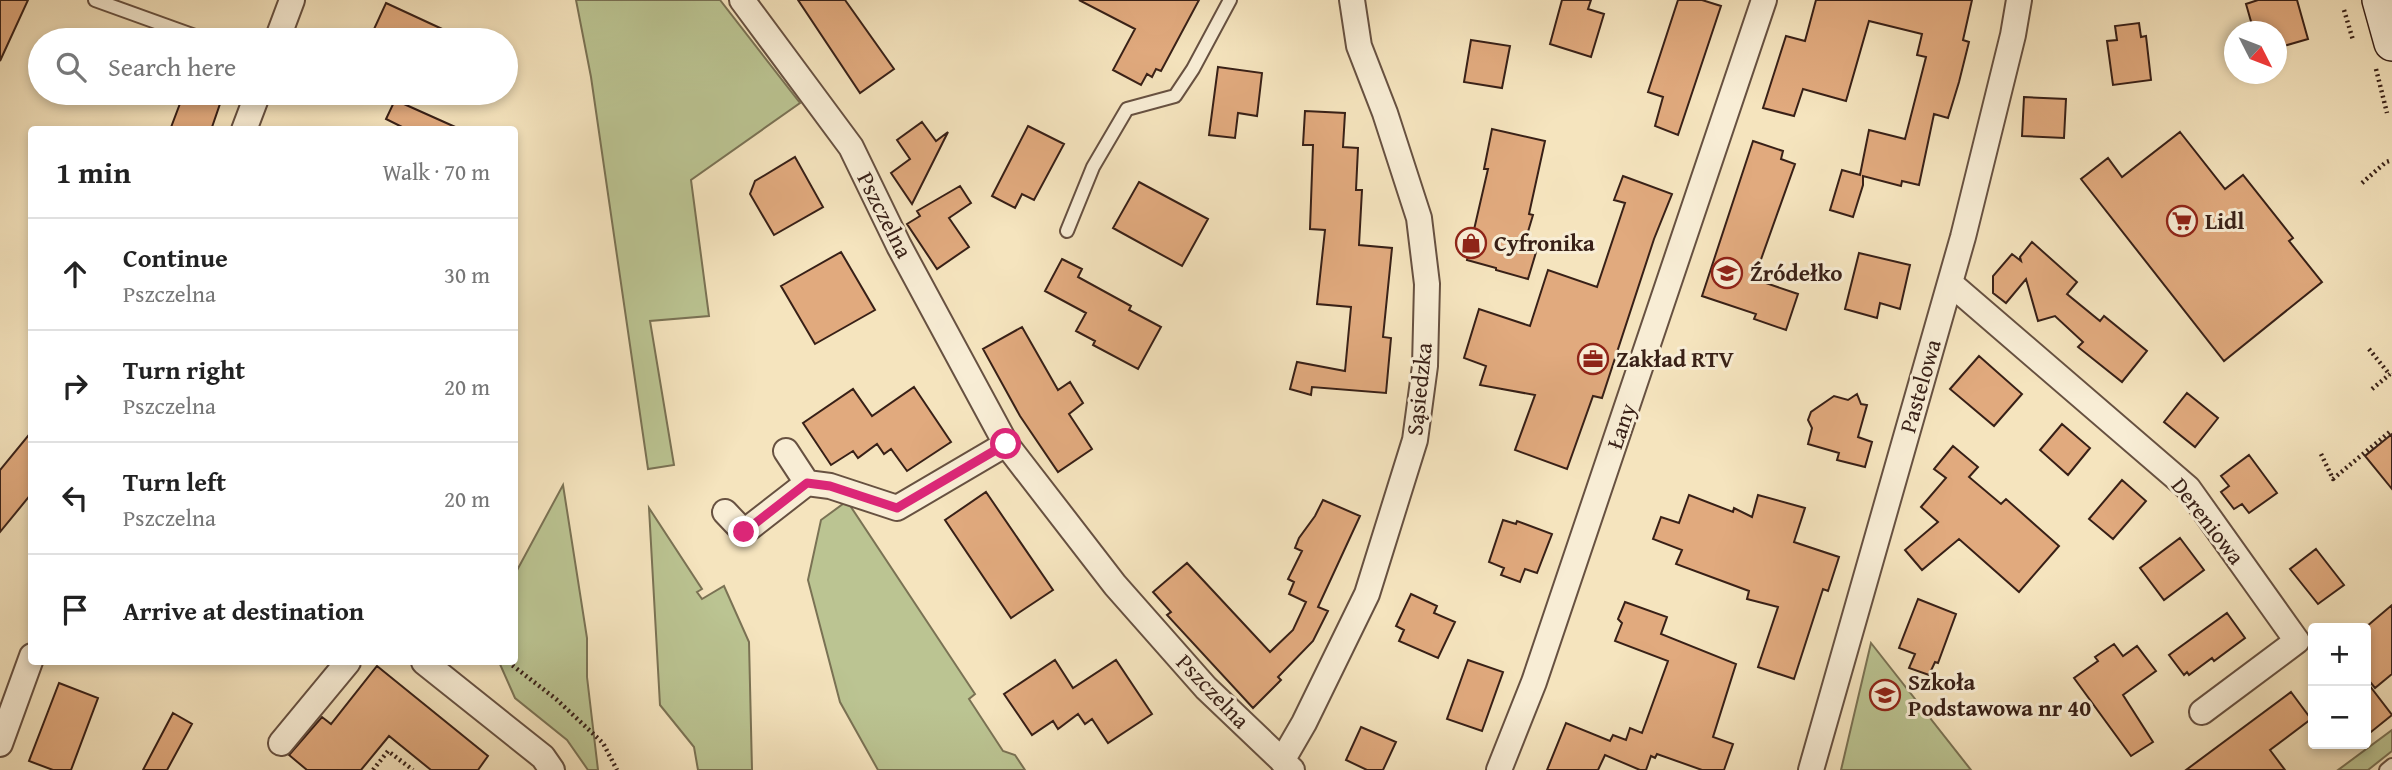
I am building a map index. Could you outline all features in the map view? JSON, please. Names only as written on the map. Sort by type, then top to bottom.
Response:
[{"type":"street","points":[[282,28],[292,0]]},
{"type":"street","name":"Pszczelna","points":[[742,0],[851,148],[899,246],[1006,444],[1115,584],[1206,688],[1287,765]]},
{"type":"street","name":"Sąsiedzka","points":[[1287,765],[1304,723],[1367,594],[1415,440],[1425,366],[1427,284],[1419,218],[1385,113],[1359,46],[1352,0]]},
{"type":"street","name":"Łany","points":[[1499,770],[1539,668],[1764,0]]},
{"type":"street","name":"Pastelowa","points":[[1811,770],[1950,283],[2013,34],[2019,0]]},
{"type":"street","points":[[2381,0],[2383,52]]},
{"type":"street","points":[[246,126],[253,105]]},
{"type":"street","name":"Dereniowa","points":[[1950,283],[2188,488],[2297,641],[2202,712]]},
{"type":"street","points":[[725,512],[744,532],[807,483],[830,486],[897,508],[1006,444]]},
{"type":"street","points":[[786,451],[807,483]]},
{"type":"street","points":[[0,744],[29,665]]},
{"type":"street","points":[[281,743],[346,665]]},
{"type":"street","points":[[428,665],[542,757],[552,770]]},
{"type":"lane","points":[[95,0],[173,28]]},
{"type":"lane","points":[[1067,231],[1094,167],[1127,109],[1175,96],[1193,69],[1230,0]]},
{"type":"lane","points":[[2386,770],[2392,765]]},
{"type":"path","points":[[2344,10],[2353,40]]},
{"type":"path","points":[[2383,52],[2387,113]]},
{"type":"path","points":[[2362,183],[2392,160]]},
{"type":"path","points":[[2369,349],[2391,374],[2372,389]]},
{"type":"path","points":[[2321,454],[2333,479],[2392,430]]},
{"type":"path","points":[[512,665],[556,699],[603,743],[617,770]]},
{"type":"path","points":[[373,770],[387,751],[413,770]]},
{"type":"green space","points":[[576,0],[720,0],[800,103],[691,180],[709,316],[650,321],[674,465],[648,469],[591,77]]},
{"type":"green space","points":[[563,485],[587,638],[587,677],[598,770],[588,770],[567,740],[515,698],[500,665],[518,665],[518,568]]},
{"type":"green space","points":[[847,501],[975,694],[969,699],[1003,751],[1015,755],[1025,770],[878,770],[840,702],[808,580],[821,520]]},
{"type":"green space","points":[[649,508],[702,589],[697,592],[702,599],[724,586],[749,642],[752,770],[698,770],[694,747],[660,705]]},
{"type":"green space","name":"Szkoła Podstawowa nr 40","points":[[1871,643],[1971,770],[1841,770]]},
{"type":"green space","points":[[2392,730],[2392,751],[2368,770],[2338,770],[2366,749],[2371,749],[2371,746]]},
{"type":"building","points":[[0,0],[28,0],[0,61]]},
{"type":"building","points":[[798,0],[845,0],[894,69],[860,93]]},
{"type":"building","points":[[1079,0],[1199,0],[1161,71],[1156,69],[1152,77],[1147,74],[1141,85],[1113,70],[1135,29]]},
{"type":"building","points":[[1562,0],[1591,0],[1588,9],[1604,14],[1591,57],[1550,44]]},
{"type":"building","points":[[1678,0],[1702,0],[1721,6],[1678,135],[1655,126],[1663,97],[1648,92]]},
{"type":"building","points":[[1816,0],[1972,0],[1963,40],[1969,42],[1959,82],[1948,118],[1934,114],[1919,185],[1902,181],[1901,186],[1863,176],[1863,185],[1853,217],[1830,210],[1842,170],[1860,175],[1869,130],[1905,139],[1926,57],[1917,55],[1922,34],[1869,21],[1846,101],[1803,89],[1794,116],[1763,108],[1786,36],[1805,41]]},
{"type":"building","points":[[2258,0],[2297,0],[2308,39],[2287,45],[2287,21],[2251,21],[2246,4]]},
{"type":"building","points":[[386,3],[440,28],[375,28]]},
{"type":"building","points":[[2139,23],[2141,37],[2146,36],[2151,80],[2113,85],[2107,41],[2117,40],[2115,26]]},
{"type":"building","points":[[1471,40],[1510,46],[1502,88],[1464,82]]},
{"type":"building","points":[[1218,67],[1262,73],[1257,116],[1238,113],[1235,138],[1209,135]]},
{"type":"building","points":[[2024,97],[2066,99],[2064,138],[2022,136]]},
{"type":"building","points":[[179,105],[220,105],[212,126],[172,126]]},
{"type":"building","points":[[393,105],[406,105],[453,126],[400,126],[386,119]]},
{"type":"building","points":[[1305,111],[1345,113],[1343,147],[1358,148],[1356,190],[1362,190],[1359,245],[1392,248],[1383,337],[1391,338],[1386,393],[1312,387],[1311,395],[1290,389],[1297,362],[1345,371],[1351,307],[1317,304],[1325,230],[1310,229],[1313,145],[1303,145]]},
{"type":"building","points":[[922,122],[936,141],[948,132],[912,204],[891,173],[910,159],[897,140]]},
{"type":"building","points":[[1028,126],[1064,144],[1034,200],[1022,194],[1015,208],[992,196]]},
{"type":"building","points":[[1492,129],[1545,141],[1529,214],[1533,215],[1524,245],[1537,249],[1528,279],[1467,260],[1488,169],[1484,169]]},
{"type":"building","name":"Lidl","points":[[2180,132],[2225,189],[2243,175],[2293,238],[2289,241],[2322,282],[2224,361],[2081,179],[2108,158],[2122,177]]},
{"type":"building","points":[[1753,141],[1783,151],[1781,159],[1795,164],[1754,279],[1798,294],[1786,330],[1754,319],[1756,314],[1702,296]]},
{"type":"building","points":[[795,157],[823,207],[774,235],[750,194],[755,181]]},
{"type":"building","points":[[1623,176],[1672,194],[1654,239],[1602,398],[1593,396],[1567,469],[1515,450],[1535,395],[1480,385],[1486,366],[1464,358],[1479,309],[1530,326],[1548,270],[1597,287],[1625,203],[1614,200]]},
{"type":"building","points":[[1139,182],[1208,219],[1182,266],[1113,228]]},
{"type":"building","points":[[960,186],[971,203],[949,218],[969,247],[937,269],[907,224],[920,216],[917,211]]},
{"type":"building","points":[[2032,242],[2077,282],[2067,294],[2100,321],[2104,316],[2147,351],[2122,382],[2078,347],[2083,342],[2055,316],[2038,321],[2026,279],[2006,303],[1993,293],[1993,276],[2012,254],[2021,261],[2020,257]]},
{"type":"building","points":[[841,252],[875,310],[815,344],[781,286]]},
{"type":"building","points":[[1859,253],[1910,265],[1900,309],[1880,303],[1877,318],[1845,309]]},
{"type":"building","points":[[1062,259],[1082,269],[1078,277],[1131,306],[1129,310],[1161,327],[1138,369],[1093,345],[1095,341],[1076,331],[1086,313],[1045,291]]},
{"type":"building","points":[[1022,327],[1058,390],[1070,382],[1083,403],[1069,414],[1092,449],[1058,472],[1020,416],[983,349]]},
{"type":"building","points":[[1979,356],[2022,394],[1994,426],[1950,389]]},
{"type":"building","points":[[914,387],[951,442],[907,471],[891,449],[884,454],[877,444],[858,458],[853,451],[831,465],[803,423],[853,389],[872,416]]},
{"type":"building","points":[[2187,393],[2218,418],[2195,447],[2164,422]]},
{"type":"building","points":[[1857,394],[1861,404],[1867,405],[1858,437],[1872,442],[1865,467],[1837,460],[1839,453],[1808,444],[1812,428],[1808,420],[1811,412],[1834,396],[1848,400]]},
{"type":"building","points":[[2062,424],[2090,448],[2068,475],[2040,450]]},
{"type":"building","points":[[2392,434],[2392,489],[2365,456]]},
{"type":"building","points":[[28,436],[28,498],[0,532],[0,470]]},
{"type":"building","points":[[1953,446],[1978,467],[1969,477],[2001,504],[2006,499],[2059,546],[2019,592],[1959,539],[1922,570],[1905,550],[1938,522],[1921,507],[1946,478],[1934,469]]},
{"type":"building","points":[[2249,455],[2277,493],[2249,513],[2242,504],[2234,509],[2221,492],[2229,486],[2221,476]]},
{"type":"building","points":[[2122,480],[2146,501],[2113,539],[2089,519]]},
{"type":"building","points":[[986,492],[1053,590],[1011,618],[945,520]]},
{"type":"building","points":[[1689,495],[1733,512],[1734,508],[1752,517],[1758,495],[1805,508],[1794,542],[1839,557],[1828,591],[1823,589],[1794,679],[1758,667],[1778,607],[1747,599],[1749,591],[1676,564],[1682,550],[1653,539],[1661,517],[1679,523]]},
{"type":"building","points":[[1323,500],[1360,516],[1318,607],[1328,611],[1313,641],[1278,677],[1281,680],[1253,708],[1167,615],[1171,612],[1153,592],[1187,563],[1270,652],[1293,630],[1306,602],[1289,594],[1294,582],[1288,579],[1302,551],[1295,548],[1299,538]]},
{"type":"building","points":[[1503,520],[1516,524],[1517,521],[1552,534],[1537,573],[1525,569],[1520,582],[1501,575],[1504,568],[1489,562]]},
{"type":"building","points":[[2180,538],[2204,570],[2164,600],[2140,568]]},
{"type":"building","points":[[2316,549],[2344,585],[2318,604],[2290,569]]},
{"type":"building","points":[[1411,594],[1437,606],[1434,613],[1455,622],[1438,658],[1399,641],[1404,630],[1396,626]]},
{"type":"building","points":[[1918,599],[1956,614],[1938,663],[1935,662],[1929,675],[1909,668],[1915,654],[1899,648]]},
{"type":"building","points":[[1625,602],[1667,617],[1661,634],[1736,664],[1713,737],[1733,744],[1724,770],[1702,770],[1657,754],[1655,758],[1651,756],[1646,770],[1605,755],[1598,770],[1547,770],[1566,723],[1610,741],[1613,735],[1626,740],[1630,728],[1642,733],[1668,661],[1615,641],[1622,623],[1618,619]]},
{"type":"building","points":[[2392,605],[2392,674],[2375,688],[2371,683],[2371,623]]},
{"type":"building","points":[[2227,613],[2245,638],[2214,661],[2212,658],[2189,675],[2187,672],[2184,675],[2169,655]]},
{"type":"building","points":[[2114,644],[2123,656],[2137,646],[2156,671],[2123,695],[2153,742],[2131,756],[2074,678],[2098,661],[2095,657]]},
{"type":"building","points":[[1055,660],[1073,688],[1116,660],[1152,714],[1108,743],[1092,719],[1085,724],[1078,714],[1058,729],[1053,721],[1032,735],[1004,694]]},
{"type":"building","points":[[1468,660],[1503,672],[1482,731],[1447,719]]},
{"type":"building","points":[[377,666],[488,756],[478,770],[431,770],[389,736],[361,770],[307,770],[289,755],[322,717],[331,724]]},
{"type":"building","points":[[59,683],[98,698],[71,770],[53,770],[29,761]]},
{"type":"building","points":[[2371,688],[2392,715],[2371,732]]},
{"type":"building","points":[[2291,692],[2308,715],[2308,721],[2270,750],[2285,770],[2186,770]]},
{"type":"building","points":[[173,713],[192,724],[167,770],[143,770]]},
{"type":"building","points":[[1361,727],[1396,742],[1383,770],[1367,770],[1346,760]]},
{"type":"place","name":"Lidl","points":[[2182,221]]},
{"type":"place","name":"Cyfronika","points":[[1471,243]]},
{"type":"place","name":"Źródełko","points":[[1727,273]]},
{"type":"place","name":"Zakład RTV","points":[[1593,359]]},
{"type":"place","name":"Szkoła Podstawowa nr 40","points":[[1885,695]]},
{"type":"route","points":[[744,532],[807,483],[830,486],[897,508],[1006,444]]}]
